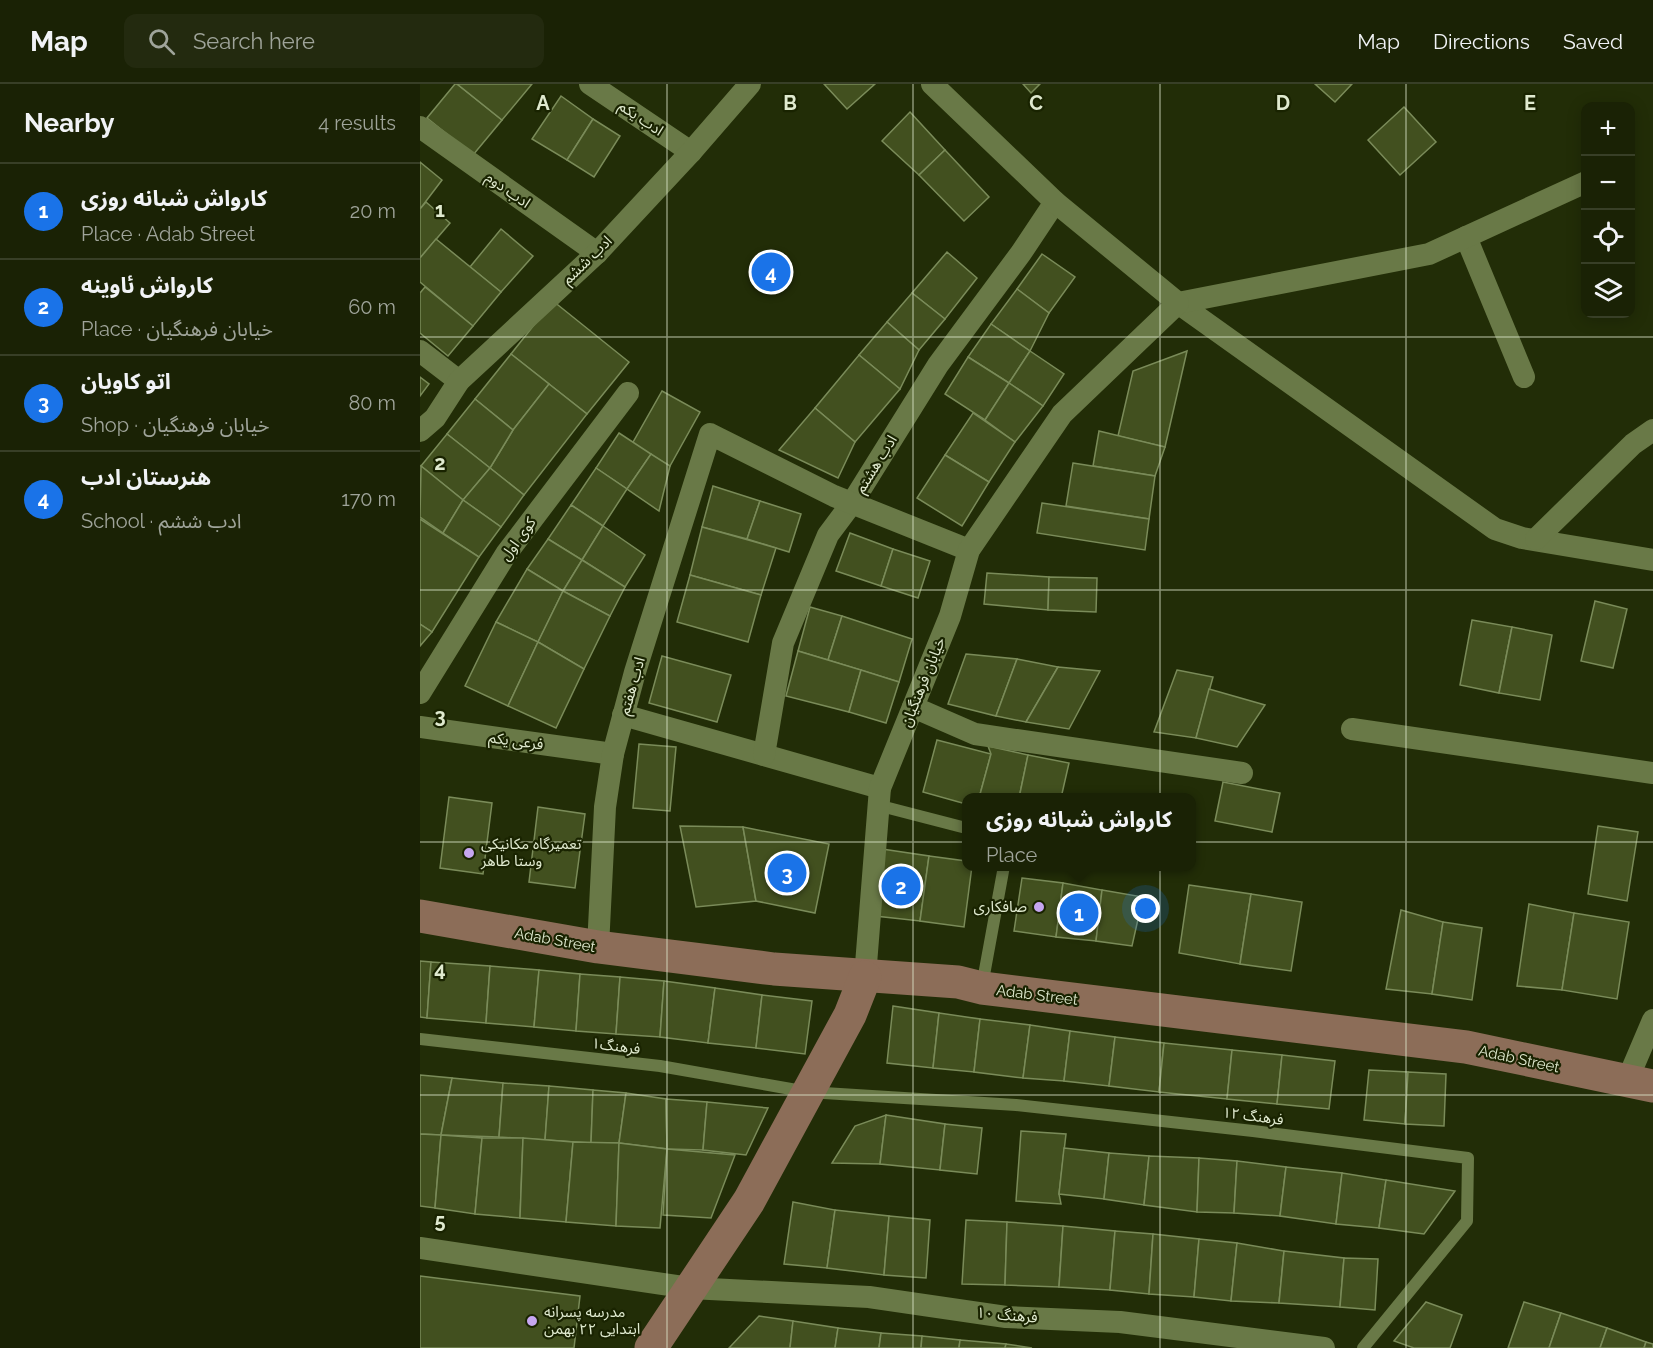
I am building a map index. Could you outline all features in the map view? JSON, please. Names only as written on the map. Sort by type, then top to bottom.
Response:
[{"type":"street","name":"ادب یکم","points":[[590,84],[691,152]]},
{"type":"street","name":"ادب ششم","points":[[420,431],[435,418],[459,381],[597,253],[691,152],[750,84]]},
{"type":"street","points":[[932,84],[1055,202],[1178,303],[1495,530],[1522,538],[1653,560]]},
{"type":"street","name":"ادب دوم","points":[[420,128],[597,253]]},
{"type":"street","points":[[1178,303],[1429,254],[1581,184]]},
{"type":"street","name":"ادب هشتم","points":[[764,755],[783,643],[828,535],[852,503],[938,366],[1055,202]]},
{"type":"street","points":[[1466,237],[1524,377]]},
{"type":"street","name":"خیابان فرهنگیان","points":[[866,977],[879,796],[950,616],[969,550],[1062,414],[1178,303]]},
{"type":"street","points":[[420,351],[459,381]]},
{"type":"street","name":"کوی اول","points":[[420,693],[506,554],[628,393]]},
{"type":"street","points":[[1536,539],[1633,444],[1653,430]]},
{"type":"street","name":"ادب هفتم","points":[[598,947],[605,807],[613,754],[710,434],[852,503]]},
{"type":"street","points":[[852,503],[969,550]]},
{"type":"street","points":[[913,707],[975,734],[1242,773]]},
{"type":"street","points":[[623,715],[764,755],[879,796]]},
{"type":"street","name":"فرعی یکم","points":[[420,727],[613,754]]},
{"type":"street","points":[[1352,729],[1653,773]]},
{"type":"street","name":"Adab Street","points":[[420,916],[598,947],[774,969],[958,982],[982,988],[1466,1047],[1640,1084]]},
{"type":"street","points":[[651,1348],[749,1201],[850,1015],[866,977]]},
{"type":"street","points":[[1640,1084],[1653,1020]]},
{"type":"street","name":"فرهنگ ۱۰","points":[[420,1248],[690,1288],[869,1298],[1006,1317],[1120,1322],[1324,1348]]},
{"type":"lane","points":[[879,796],[962,827]]},
{"type":"lane","points":[[982,988],[1003,871]]},
{"type":"lane","name":"فرهنگ۱","points":[[420,1039],[660,1066],[808,1092]]},
{"type":"lane","name":"فرهنگ ۱۲","points":[[808,1092],[1016,1105],[1468,1158],[1467,1221],[1363,1348]]},
{"type":"building","points":[[455,84],[502,120],[473,155],[427,118]]},
{"type":"building","points":[[457,84],[532,84],[502,120]]},
{"type":"building","points":[[824,84],[875,84],[847,109]]},
{"type":"building","points":[[1023,84],[1040,84],[1031,93]]},
{"type":"building","points":[[1315,84],[1352,84],[1335,102]]},
{"type":"building","points":[[561,96],[593,119],[567,160],[532,139]]},
{"type":"building","points":[[1404,107],[1436,142],[1400,175],[1368,140]]},
{"type":"building","points":[[910,112],[945,150],[919,175],[882,141]]},
{"type":"building","points":[[593,119],[620,136],[594,177],[567,160]]},
{"type":"building","points":[[945,150],[989,197],[964,221],[919,175]]},
{"type":"building","points":[[420,162],[442,180],[420,209]]},
{"type":"building","points":[[426,202],[450,223],[420,258],[420,209]]},
{"type":"building","points":[[501,229],[533,256],[501,292],[470,267]]},
{"type":"building","points":[[436,239],[501,292],[473,326],[420,282],[420,258]]},
{"type":"building","points":[[947,252],[977,278],[945,319],[912,293]]},
{"type":"building","points":[[1042,254],[1075,277],[1049,313],[1017,289]]},
{"type":"building","points":[[425,287],[473,326],[448,356],[420,333],[420,293]]},
{"type":"building","points":[[1017,289],[1049,313],[1030,351],[991,324]]},
{"type":"building","points":[[912,293],[945,319],[919,350],[887,322]]},
{"type":"building","points":[[553,301],[629,362],[587,414],[511,354]]},
{"type":"building","points":[[887,322],[919,350],[900,389],[859,355]]},
{"type":"building","points":[[991,324],[1030,351],[1009,383],[968,357]]},
{"type":"building","points":[[1030,351],[1064,374],[1043,406],[1009,383]]},
{"type":"building","points":[[1187,351],[1165,447],[1118,436],[1133,371]]},
{"type":"building","points":[[511,354],[549,384],[513,430],[475,399]]},
{"type":"building","points":[[859,355],[900,389],[855,442],[815,408]]},
{"type":"building","points":[[968,357],[1009,383],[985,420],[945,394]]},
{"type":"building","points":[[420,377],[429,384],[420,396]]},
{"type":"building","points":[[1009,383],[1043,406],[1015,442],[985,420]]},
{"type":"building","points":[[549,384],[587,414],[524,495],[490,468],[513,430]]},
{"type":"building","points":[[662,391],[700,412],[670,466],[632,444]]},
{"type":"building","points":[[475,399],[513,430],[490,468],[447,434]]},
{"type":"building","points":[[815,408],[855,442],[838,478],[779,450]]},
{"type":"building","points":[[973,413],[1015,442],[989,482],[945,455]]},
{"type":"building","points":[[1099,431],[1165,447],[1155,476],[1093,466]]},
{"type":"building","points":[[619,433],[651,454],[627,489],[596,468]]},
{"type":"building","points":[[447,434],[490,468],[463,500],[421,466]]},
{"type":"building","points":[[651,454],[670,466],[659,511],[627,489]]},
{"type":"building","points":[[945,455],[989,482],[962,526],[917,498]]},
{"type":"building","points":[[1073,463],[1155,476],[1149,519],[1066,506]]},
{"type":"building","points":[[421,466],[463,500],[443,533],[420,517]]},
{"type":"building","points":[[490,468],[524,495],[501,527],[463,500]]},
{"type":"building","points":[[596,468],[627,489],[603,526],[571,505]]},
{"type":"building","points":[[713,486],[760,501],[747,539],[702,527]]},
{"type":"building","points":[[463,500],[501,527],[479,557],[443,533]]},
{"type":"building","points":[[760,501],[801,514],[789,552],[747,539]]},
{"type":"building","points":[[1042,503],[1149,519],[1145,550],[1037,533]]},
{"type":"building","points":[[571,505],[603,526],[582,560],[548,539]]},
{"type":"building","points":[[420,519],[479,557],[432,632],[420,624]]},
{"type":"building","points":[[603,526],[645,555],[625,587],[582,560]]},
{"type":"building","points":[[702,527],[776,548],[761,595],[690,575]]},
{"type":"building","points":[[850,533],[893,549],[881,586],[836,571]]},
{"type":"building","points":[[548,539],[582,560],[563,591],[527,569]]},
{"type":"building","points":[[893,549],[930,561],[918,598],[881,586]]},
{"type":"building","points":[[582,560],[625,587],[610,616],[563,591]]},
{"type":"building","points":[[527,569],[563,591],[538,642],[496,622]]},
{"type":"building","points":[[987,573],[1049,577],[1048,610],[984,604]]},
{"type":"building","points":[[690,575],[761,595],[748,642],[677,622]]},
{"type":"building","points":[[1049,577],[1097,578],[1096,612],[1048,610]]},
{"type":"building","points":[[563,591],[610,616],[584,669],[538,642]]},
{"type":"building","points":[[1595,601],[1627,609],[1613,668],[1581,661]]},
{"type":"building","points":[[810,607],[842,616],[828,660],[798,651]]},
{"type":"building","points":[[842,616],[912,639],[899,682],[828,660]]},
{"type":"building","points":[[1472,620],[1512,627],[1499,693],[1460,685]]},
{"type":"building","points":[[496,622],[538,642],[508,706],[465,686]]},
{"type":"building","points":[[420,624],[432,632],[420,646]]},
{"type":"building","points":[[1512,627],[1552,635],[1540,700],[1499,693]]},
{"type":"building","points":[[538,642],[584,669],[556,728],[508,706]]},
{"type":"building","points":[[798,651],[861,670],[849,712],[786,696]]},
{"type":"building","points":[[966,654],[1017,659],[996,716],[948,704]]},
{"type":"building","points":[[662,656],[731,675],[717,722],[649,703]]},
{"type":"building","points":[[1017,659],[1058,667],[1026,722],[996,716]]},
{"type":"building","points":[[1058,667],[1100,671],[1069,729],[1026,722]]},
{"type":"building","points":[[861,670],[899,682],[886,723],[849,712]]},
{"type":"building","points":[[1177,670],[1213,677],[1196,738],[1154,732]]},
{"type":"building","points":[[1209,689],[1265,705],[1237,747],[1196,738]]},
{"type":"building","points":[[937,740],[991,754],[980,793],[962,793],[962,803],[923,792]]},
{"type":"building","points":[[639,744],[676,747],[670,811],[633,808]]},
{"type":"building","points":[[988,746],[1028,755],[1020,793],[980,793],[991,754]]},
{"type":"building","points":[[1028,755],[1069,763],[1062,793],[1020,793]]},
{"type":"building","points":[[1223,782],[1280,793],[1272,832],[1215,821]]},
{"type":"building","points":[[449,797],[492,803],[483,874],[440,868]]},
{"type":"building","points":[[538,807],[585,814],[575,888],[529,882]]},
{"type":"building","points":[[680,826],[743,827],[756,901],[696,907]]},
{"type":"building","points":[[1598,826],[1638,832],[1627,901],[1588,894]]},
{"type":"building","points":[[743,827],[829,844],[815,913],[756,901]]},
{"type":"building","points":[[882,849],[929,856],[920,921],[875,916]]},
{"type":"building","points":[[929,856],[962,860],[962,871],[971,871],[964,927],[920,921]]},
{"type":"building","name":"صافکاری","points":[[1022,878],[1063,883],[1056,937],[1014,931]]},
{"type":"building","points":[[1063,883],[1102,890],[1096,941],[1056,937]]},
{"type":"building","points":[[1189,885],[1251,894],[1240,964],[1179,953]]},
{"type":"building","points":[[1102,890],[1143,897],[1132,946],[1096,941]]},
{"type":"building","points":[[1251,894],[1302,902],[1291,971],[1240,964]]},
{"type":"building","points":[[1529,904],[1574,913],[1562,990],[1517,986]]},
{"type":"building","points":[[1401,910],[1443,922],[1432,994],[1386,989]]},
{"type":"building","points":[[1574,913],[1629,922],[1617,999],[1562,990]]},
{"type":"building","points":[[1443,922],[1482,928],[1472,1000],[1432,994]]},
{"type":"building","points":[[420,961],[431,962],[427,1018],[420,1017]]},
{"type":"building","points":[[431,962],[490,966],[486,1023],[427,1018]]},
{"type":"building","points":[[490,966],[539,970],[534,1027],[486,1023]]},
{"type":"building","points":[[539,970],[580,974],[576,1031],[534,1027]]},
{"type":"building","points":[[580,974],[620,977],[616,1034],[576,1031]]},
{"type":"building","points":[[620,977],[664,981],[660,1037],[616,1034]]},
{"type":"building","points":[[664,981],[715,988],[708,1043],[660,1037]]},
{"type":"building","points":[[715,988],[762,995],[756,1048],[708,1043]]},
{"type":"building","points":[[762,995],[812,1001],[805,1054],[756,1048]]},
{"type":"building","points":[[893,1006],[939,1013],[933,1068],[887,1063]]},
{"type":"building","points":[[939,1013],[980,1019],[974,1072],[933,1068]]},
{"type":"building","points":[[980,1019],[1030,1025],[1023,1078],[974,1072]]},
{"type":"building","points":[[1030,1025],[1070,1031],[1064,1081],[1023,1078]]},
{"type":"building","points":[[1070,1031],[1115,1037],[1109,1086],[1064,1081]]},
{"type":"building","points":[[1115,1037],[1164,1043],[1159,1092],[1109,1086]]},
{"type":"building","points":[[1164,1043],[1232,1050],[1227,1099],[1159,1092]]},
{"type":"building","points":[[1232,1050],[1282,1055],[1277,1104],[1227,1099]]},
{"type":"building","points":[[1282,1055],[1335,1061],[1329,1109],[1277,1104]]},
{"type":"building","points":[[1369,1070],[1408,1072],[1405,1124],[1364,1120]]},
{"type":"building","points":[[1408,1072],[1446,1074],[1444,1126],[1405,1124]]},
{"type":"building","points":[[420,1075],[452,1078],[441,1135],[420,1134]]},
{"type":"building","points":[[452,1078],[503,1083],[499,1137],[441,1135]]},
{"type":"building","points":[[503,1083],[549,1086],[545,1140],[499,1137]]},
{"type":"building","points":[[549,1086],[593,1090],[591,1143],[545,1140]]},
{"type":"building","points":[[593,1090],[626,1093],[619,1143],[591,1143]]},
{"type":"building","points":[[626,1093],[666,1099],[667,1149],[619,1143]]},
{"type":"building","points":[[666,1099],[707,1102],[703,1150],[667,1149]]},
{"type":"building","points":[[707,1102],[768,1108],[746,1155],[703,1150]]},
{"type":"building","points":[[886,1115],[880,1164],[832,1163],[855,1126]]},
{"type":"building","points":[[886,1115],[945,1124],[940,1170],[880,1164]]},
{"type":"building","points":[[945,1124],[982,1128],[977,1174],[940,1170]]},
{"type":"building","points":[[1021,1131],[1066,1134],[1059,1194],[1061,1204],[1016,1201]]},
{"type":"building","points":[[420,1134],[441,1135],[435,1208],[420,1206]]},
{"type":"building","points":[[441,1135],[482,1138],[475,1214],[435,1208]]},
{"type":"building","points":[[482,1138],[523,1138],[520,1218],[475,1214]]},
{"type":"building","points":[[523,1138],[573,1142],[566,1222],[520,1218]]},
{"type":"building","points":[[573,1142],[619,1143],[616,1226],[566,1222]]},
{"type":"building","points":[[619,1143],[667,1149],[660,1228],[616,1226]]},
{"type":"building","points":[[1064,1148],[1109,1153],[1104,1199],[1059,1194]]},
{"type":"building","points":[[667,1149],[735,1155],[711,1218],[663,1215]]},
{"type":"building","points":[[1109,1153],[1149,1156],[1144,1205],[1104,1199]]},
{"type":"building","points":[[1149,1156],[1199,1158],[1197,1212],[1144,1205]]},
{"type":"building","points":[[1199,1158],[1237,1161],[1234,1213],[1197,1212]]},
{"type":"building","points":[[1237,1161],[1286,1167],[1280,1216],[1234,1213]]},
{"type":"building","points":[[1286,1167],[1342,1173],[1336,1224],[1280,1216]]},
{"type":"building","points":[[1342,1173],[1386,1180],[1379,1228],[1336,1224]]},
{"type":"building","points":[[1386,1180],[1455,1191],[1424,1234],[1379,1228]]},
{"type":"building","points":[[793,1202],[835,1210],[827,1268],[784,1264]]},
{"type":"building","points":[[835,1210],[889,1216],[884,1275],[827,1268]]},
{"type":"building","points":[[889,1216],[930,1220],[926,1278],[884,1275]]},
{"type":"building","points":[[966,1220],[1007,1222],[1005,1285],[962,1284]]},
{"type":"building","points":[[1007,1222],[1063,1226],[1059,1287],[1005,1285]]},
{"type":"building","points":[[1063,1226],[1115,1231],[1110,1290],[1059,1287]]},
{"type":"building","points":[[1115,1231],[1153,1234],[1149,1294],[1110,1290]]},
{"type":"building","points":[[1153,1234],[1199,1239],[1194,1297],[1149,1294]]},
{"type":"building","points":[[1199,1239],[1237,1243],[1231,1301],[1194,1297]]},
{"type":"building","points":[[1237,1243],[1284,1251],[1279,1303],[1231,1301]]},
{"type":"building","points":[[1284,1251],[1344,1258],[1340,1307],[1279,1303]]},
{"type":"building","points":[[1344,1258],[1378,1259],[1375,1310],[1340,1307]]},
{"type":"building","name":"مدرسه پسرانه ابتدایی ۲۲ بهمن","points":[[420,1276],[580,1296],[574,1348],[420,1348]]},
{"type":"building","points":[[1426,1302],[1462,1315],[1450,1348],[1414,1348],[1394,1341]]},
{"type":"building","points":[[1524,1302],[1561,1313],[1549,1348],[1508,1348]]},
{"type":"building","points":[[1561,1313],[1607,1328],[1600,1348],[1549,1348]]},
{"type":"building","points":[[759,1316],[793,1321],[790,1348],[729,1348]]},
{"type":"building","points":[[793,1321],[838,1328],[835,1348],[790,1348]]},
{"type":"building","points":[[838,1328],[881,1333],[879,1348],[835,1348]]},
{"type":"building","points":[[1607,1328],[1646,1342],[1644,1348],[1600,1348]]},
{"type":"building","points":[[881,1333],[922,1336],[921,1348],[879,1348]]},
{"type":"building","points":[[922,1336],[960,1340],[959,1348],[921,1348]]},
{"type":"building","points":[[960,1340],[1006,1344],[1005,1348],[959,1348]]},
{"type":"building","points":[[1646,1342],[1653,1344],[1653,1348],[1644,1348]]},
{"type":"building","points":[[1006,1344],[1032,1348],[1005,1348]]},
{"type":"place","name":"هنرستان ادب","points":[[771,272]]},
{"type":"place","name":"تعمیرگاه مکانیکی وستا طاهر","points":[[469,853]]},
{"type":"place","name":"اتو کاویان","points":[[787,873]]},
{"type":"place","name":"کارواش ئاوینه","points":[[901,886]]},
{"type":"place","name":"صافکاری","points":[[1039,907]]},
{"type":"place","name":"کارواش شبانه روزی","points":[[1079,913]]},
{"type":"place","name":"مدرسه پسرانه ابتدایی ۲۲ بهمن","points":[[532,1321]]}]
